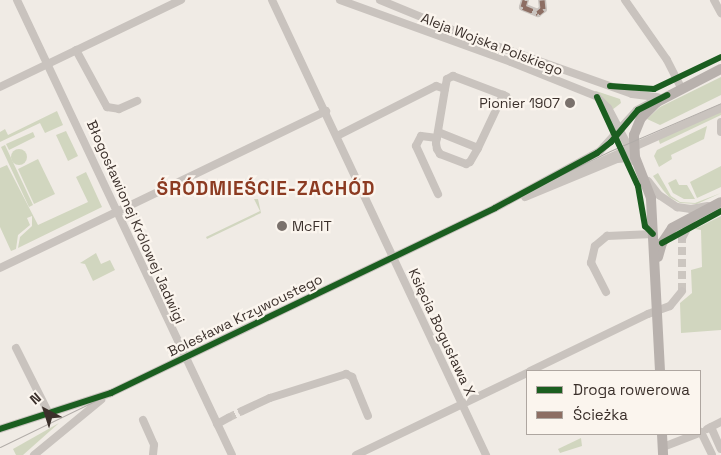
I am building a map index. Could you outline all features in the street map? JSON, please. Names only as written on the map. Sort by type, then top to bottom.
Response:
[{"type":"main road","points":[[660,370],[651,195],[631,145],[640,119],[667,95],[721,69]]},
{"type":"main road","points":[[656,270],[660,248],[666,235],[721,201]]},
{"type":"main road","points":[[662,435],[663,451]]},
{"type":"street","name":"Błogosławionej Królowej Jadwigi","points":[[17,0],[232,455]]},
{"type":"street","points":[[0,86],[182,0]]},
{"type":"street","name":"Aleja Wojska Polskiego","points":[[340,0],[592,94],[606,106],[631,145]]},
{"type":"street","name":"Aleja Wojska Polskiego","points":[[380,0],[515,53],[635,96],[667,95]]},
{"type":"street","points":[[525,0],[523,7],[538,13],[542,9],[542,0]]},
{"type":"street","points":[[625,0],[667,60],[681,88]]},
{"type":"street","points":[[714,0],[721,13]]},
{"type":"street","name":"Księcia Bogusława X","points":[[274,1],[486,455]]},
{"type":"street","points":[[76,50],[107,107],[119,109],[137,101]]},
{"type":"street","points":[[453,76],[504,95],[478,148],[466,164],[440,154],[436,146],[446,89],[447,79],[453,76]]},
{"type":"street","points":[[337,136],[434,87],[446,89]]},
{"type":"street","name":"Bolesława Krzywoustego","points":[[0,429],[111,393],[495,208],[597,153],[638,110],[667,95]]},
{"type":"street","points":[[515,201],[721,103]]},
{"type":"street","points":[[530,190],[631,145],[721,108]]},
{"type":"street","points":[[0,268],[326,112]]},
{"type":"street","points":[[721,122],[721,132]]},
{"type":"street","points":[[438,194],[416,146],[422,136],[437,135],[478,148]]},
{"type":"street","name":"Bolesława Krzywoustego","points":[[495,208],[617,159],[630,159],[638,166]]},
{"type":"street","points":[[645,178],[664,199],[681,208],[698,209],[721,201]]},
{"type":"street","points":[[682,238],[693,217]]},
{"type":"street","points":[[606,292],[590,257],[599,241],[612,235],[653,234]]},
{"type":"street","points":[[533,370],[671,305],[682,291]]},
{"type":"street","points":[[16,348],[48,412]]},
{"type":"street","points":[[356,455],[526,373]]},
{"type":"street","points":[[242,411],[270,398],[346,374],[352,377],[368,416]]},
{"type":"street","name":"Bolesława Krzywoustego","points":[[34,455],[111,393]]},
{"type":"street","points":[[217,424],[228,418]]},
{"type":"street","points":[[143,420],[154,444],[151,455]]},
{"type":"street","points":[[701,432],[721,422]]},
{"type":"street","points":[[711,427],[721,449]]},
{"type":"street","points":[[663,451],[695,435]]},
{"type":"street","points":[[700,435],[712,455]]},
{"type":"green space","points":[[721,77],[721,95],[660,125],[647,119],[660,107]]},
{"type":"green space","points":[[594,92],[620,99],[621,103],[612,110]]},
{"type":"green space","points":[[721,110],[721,115],[660,144],[658,138]]},
{"type":"green space","points":[[57,111],[63,125],[45,133],[40,123],[0,142],[0,132],[5,129],[8,135]]},
{"type":"green space","points":[[707,126],[704,139],[671,155],[672,159],[659,167],[654,156],[657,150]]},
{"type":"green space","points":[[66,131],[78,156],[68,161],[56,135]]},
{"type":"green space","points":[[33,132],[35,137],[9,150],[6,144]]},
{"type":"green space","points":[[5,145],[33,205],[29,207],[1,147]]},
{"type":"green space","points":[[19,149],[25,151],[27,157],[25,163],[19,165],[13,163],[11,157],[13,151]]},
{"type":"green space","points":[[38,159],[55,194],[34,204],[18,169]]},
{"type":"green space","points":[[7,165],[38,225],[88,202],[76,177],[86,172],[102,207],[18,248],[20,237],[32,226],[32,216],[27,218],[30,225],[18,235],[16,249],[11,251],[0,227],[0,168]]},
{"type":"green space","points":[[721,166],[721,187],[697,198],[690,182]]},
{"type":"green space","points":[[658,173],[671,196],[680,202],[695,203],[721,193],[697,204],[680,203],[669,197],[663,190],[653,176]]},
{"type":"green space","points":[[676,179],[679,185],[687,185],[695,199],[684,199],[673,193],[668,183]]},
{"type":"green space","points":[[254,199],[258,199],[261,213],[207,239],[206,237],[260,211]]},
{"type":"green space","points":[[721,216],[721,330],[681,333],[680,303],[692,293],[691,270],[702,267],[701,230],[695,229]]},
{"type":"green space","points":[[96,253],[101,264],[110,260],[115,270],[93,281],[85,264],[80,263]]},
{"type":"green space","points":[[59,423],[23,455],[16,455],[13,449]]},
{"type":"green space","points":[[581,438],[582,446],[560,453],[558,449]]},
{"type":"tunnel","points":[[682,238],[682,291]]},
{"type":"tunnel","points":[[228,418],[242,411]]},
{"type":"tram line","points":[[0,447],[610,151],[721,103]]},
{"type":"marked path","points":[[525,0],[523,7],[538,13],[543,9],[542,0]]},
{"type":"cycle path","points":[[610,86],[654,89],[721,57]]},
{"type":"cycle path","points":[[0,429],[111,393],[495,208],[597,153],[611,142],[638,110],[667,95]]},
{"type":"cycle path","points":[[597,97],[638,186],[645,226],[653,234]]},
{"type":"cycle path","points":[[662,243],[721,211]]},
{"type":"place","name":"Pionier 1907","points":[[570,103]]},
{"type":"place","name":"McFIT","points":[[282,226]]},
{"type":"district","name":"ŚRÓDMIEŚCIE-ZACHÓD","points":[[266,189]]}]
